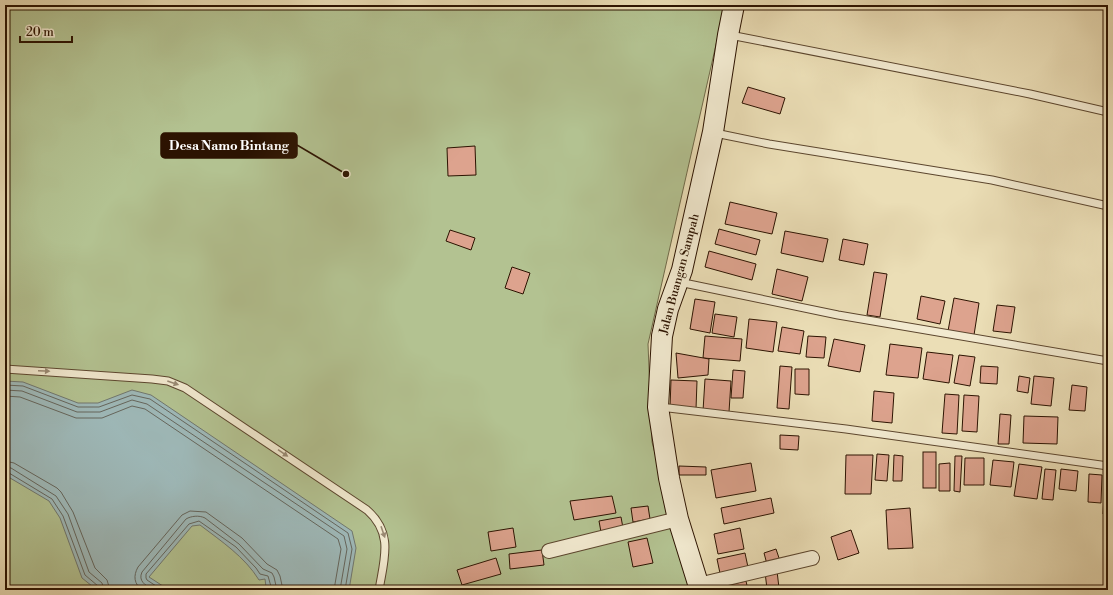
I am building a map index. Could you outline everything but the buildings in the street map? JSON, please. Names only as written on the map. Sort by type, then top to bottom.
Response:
[{"type":"street","name":"Jalan Buangan Sampah","points":[[699,588],[678,519],[658,407],[662,336],[668,309],[678,282],[713,132],[734,5]]},
{"type":"street","points":[[549,551],[678,519]]},
{"type":"street","points":[[699,588],[812,558]]},
{"type":"lane","points":[[728,35],[1030,94],[1108,112]]},
{"type":"lane","points":[[713,132],[769,144],[992,180],[1108,206]]},
{"type":"lane","points":[[678,282],[838,315],[1108,361]]},
{"type":"lane","points":[[5,369],[152,379],[168,382],[185,388],[367,510],[375,517],[381,526],[385,537],[386,548],[379,590]]},
{"type":"lane","points":[[658,407],[846,429],[1108,466]]},
{"type":"green space","points":[[5,5],[725,5],[648,344],[652,442],[681,552],[693,590],[5,590]]},
{"type":"water","points":[[5,381],[23,382],[78,403],[98,403],[132,390],[151,395],[352,531],[356,548],[349,590],[269,590],[266,587],[265,579],[259,580],[240,557],[200,525],[192,526],[149,577],[169,590],[97,590],[82,578],[60,518],[49,501],[5,475]]},
{"type":"place","name":"Desa Namo Bintang","points":[[346,174]]}]
